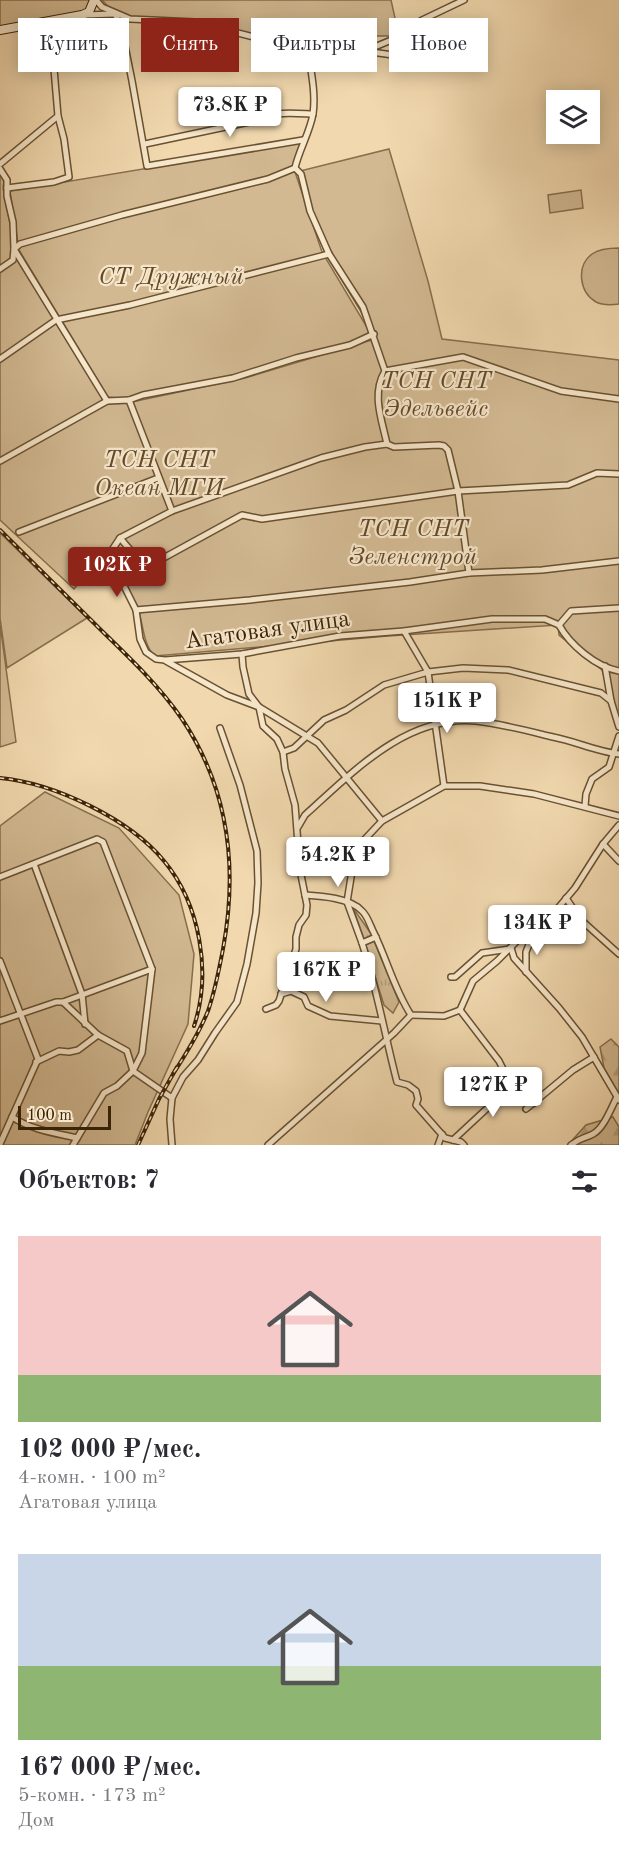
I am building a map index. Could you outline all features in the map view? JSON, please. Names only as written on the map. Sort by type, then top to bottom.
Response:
[{"type":"main road","points":[[68,18],[89,12],[95,0]]},
{"type":"main road","points":[[0,30],[18,27]]},
{"type":"street","points":[[95,0],[102,8],[130,19],[195,22],[251,36]]},
{"type":"street","points":[[377,46],[400,36],[422,20],[464,0]]},
{"type":"street","points":[[82,15],[116,14]]},
{"type":"street","points":[[116,14],[145,144],[147,166],[303,140]]},
{"type":"street","points":[[7,188],[54,182],[69,177],[64,139],[58,116],[54,72]]},
{"type":"street","points":[[295,168],[313,114],[311,72]]},
{"type":"street","points":[[145,144],[249,122],[273,113],[313,114]]},
{"type":"street","points":[[0,164],[58,116]]},
{"type":"street","points":[[295,168],[300,174],[310,211],[329,254],[363,307],[385,371]]},
{"type":"street","points":[[14,249],[20,244],[122,215],[268,179],[295,168]]},
{"type":"street","points":[[0,169],[8,180],[7,196],[13,222],[14,249],[13,260],[0,269]]},
{"type":"street","points":[[14,249],[107,401]]},
{"type":"street","points":[[0,359],[56,320],[130,304],[329,254]]},
{"type":"street","points":[[0,461],[107,401],[129,400],[143,395],[233,378],[296,358],[350,345],[374,334]]},
{"type":"street","points":[[387,444],[377,393],[379,380],[385,371],[463,357],[561,391],[619,399]]},
{"type":"street","points":[[129,400],[172,511]]},
{"type":"street","points":[[469,573],[458,491],[448,450],[444,446],[394,447],[387,444],[321,458],[172,511],[120,538],[138,559],[151,562],[158,561],[242,515],[262,519],[458,491],[568,485],[597,473],[619,474]]},
{"type":"street","points":[[19,532],[158,478]]},
{"type":"street","name":"Агатовая улица","points":[[120,538],[110,552],[111,560],[136,610],[140,639],[146,652],[156,659],[242,654],[340,636],[404,631],[492,619],[545,620],[559,625]]},
{"type":"street","points":[[136,610],[250,600],[469,573],[542,570],[619,561]]},
{"type":"street","points":[[619,608],[571,611],[559,625],[563,633],[585,655],[619,671]]},
{"type":"street","points":[[404,631],[428,672],[444,786]]},
{"type":"street","points":[[242,654],[249,694],[259,707],[263,726],[278,740],[283,752],[285,769],[295,805],[300,870],[305,895],[306,915],[299,925],[296,949],[281,994],[276,1005],[266,1009]]},
{"type":"street","points":[[165,660],[227,695],[259,707],[318,744],[382,821]]},
{"type":"street","points":[[605,666],[611,701],[619,727]]},
{"type":"street","points":[[283,752],[294,748],[324,720],[346,710],[384,685],[428,672],[463,668],[508,670],[601,693],[611,701]]},
{"type":"street","points":[[297,828],[305,815],[376,753],[436,723],[476,721],[563,739],[616,754]]},
{"type":"street","points":[[171,1145],[172,1098],[183,1077],[198,1060],[237,1002],[247,964],[256,913],[257,851],[240,785],[220,728]]},
{"type":"street","points":[[585,806],[586,794],[592,779],[609,767],[616,754],[619,736]]},
{"type":"street","points":[[464,1145],[445,1138],[416,1105],[418,1099],[416,1091],[408,1085],[397,1083],[376,987],[347,902],[352,871],[364,840],[382,821],[444,786],[480,786],[534,794],[619,816]]},
{"type":"street","points":[[526,972],[526,952],[532,937],[567,898],[603,844],[619,825]]},
{"type":"street","points":[[0,877],[97,839],[103,842],[152,969],[142,1053],[133,1071],[117,1086],[105,1093],[73,1145]]},
{"type":"street","points":[[603,844],[619,861]]},
{"type":"street","points":[[34,864],[82,994],[86,1024]]},
{"type":"street","points":[[305,895],[325,896],[347,902],[363,911],[388,962],[400,999],[411,1015]]},
{"type":"street","points":[[567,898],[580,919],[619,954]]},
{"type":"street","points":[[362,942],[376,937]]},
{"type":"street","points":[[268,1145],[411,1015],[444,1016],[460,1010],[473,981],[519,939],[532,937]]},
{"type":"street","points":[[511,948],[514,958],[582,1037],[618,1098],[600,1128],[593,1134],[580,1137],[571,1145]]},
{"type":"street","points":[[451,977],[455,977],[482,953],[511,948]]},
{"type":"street","points":[[0,961],[38,1059],[0,1144]]},
{"type":"street","points":[[0,1021],[56,1002],[63,1002],[152,969]]},
{"type":"street","points":[[281,994],[291,991],[304,997],[308,1006],[330,1016],[382,1021]]},
{"type":"street","points":[[63,1002],[98,1035],[127,1051],[133,1071],[172,1098]]},
{"type":"street","points":[[460,1010],[499,1060],[513,1089]]},
{"type":"street","points":[[36,1062],[59,1051],[78,1050],[98,1035]]},
{"type":"street","points":[[526,1109],[573,1070],[594,1058]]},
{"type":"street","points":[[453,1140],[508,1089],[520,1090],[534,1103]]},
{"type":"street","points":[[12,1116],[35,1129],[77,1138]]},
{"type":"street","points":[[438,1145],[442,1134]]},
{"type":"green space","points":[[0,0],[92,0],[93,6],[82,15],[66,18],[18,18],[18,27],[0,30]]},
{"type":"green space","points":[[102,0],[391,0],[395,18],[389,18],[389,36],[377,36],[377,18],[251,18],[251,38],[239,35],[239,18],[143,18],[116,15]]},
{"type":"green space","name":"СТ Дружный","points":[[300,143],[295,172],[322,252],[371,334],[312,355],[251,371],[128,399],[108,397],[19,250],[10,191]]},
{"type":"green space","points":[[389,149],[428,281],[442,339],[619,360],[619,722],[602,670],[559,635],[558,625],[388,636],[155,656],[146,641],[139,613],[132,597],[106,550],[74,589],[0,520],[0,463],[107,404],[127,403],[245,378],[375,339],[324,251],[300,171]]},
{"type":"green space","points":[[0,174],[4,181],[3,188],[17,259],[104,401],[0,459]]},
{"type":"green space","points":[[581,190],[583,208],[550,213],[548,195]]},
{"type":"green space","points":[[619,248],[619,304],[598,303],[590,298],[583,286],[583,265],[595,252]]},
{"type":"green space","points":[[0,533],[87,618],[7,668],[0,618]]},
{"type":"green space","points":[[0,624],[16,742],[0,747]]},
{"type":"green space","points":[[45,792],[119,828],[179,895],[194,954],[188,1024],[135,1145],[0,1145],[0,826]]},
{"type":"green space","points":[[353,908],[372,935],[364,939]]},
{"type":"green space","points":[[374,941],[399,1002],[393,1013],[384,1005],[365,945]]},
{"type":"green space","points":[[611,1039],[619,1047],[619,1094],[604,1068],[600,1047]]},
{"type":"green space","points":[[613,1117],[619,1127],[619,1145],[568,1145],[586,1125]]},
{"type":"railway","points":[[0,530],[134,663],[164,696],[182,719],[198,746],[220,801],[226,830],[230,889],[223,949],[208,1011],[173,1074]]},
{"type":"railway","points":[[0,778],[44,787],[90,806],[132,831],[164,861],[186,897],[199,940],[202,984],[194,1026]]},
{"type":"railway","points":[[138,1145],[177,1067]]},
{"type":"park label","name":"ТСН СНТ Эдельвейс","points":[[436,394]]},
{"type":"park label","name":"ТСН СНТ Океан МГИ","points":[[159,473]]},
{"type":"park label","name":"ТСН СНТ Зеленстрой","points":[[413,542]]}]
